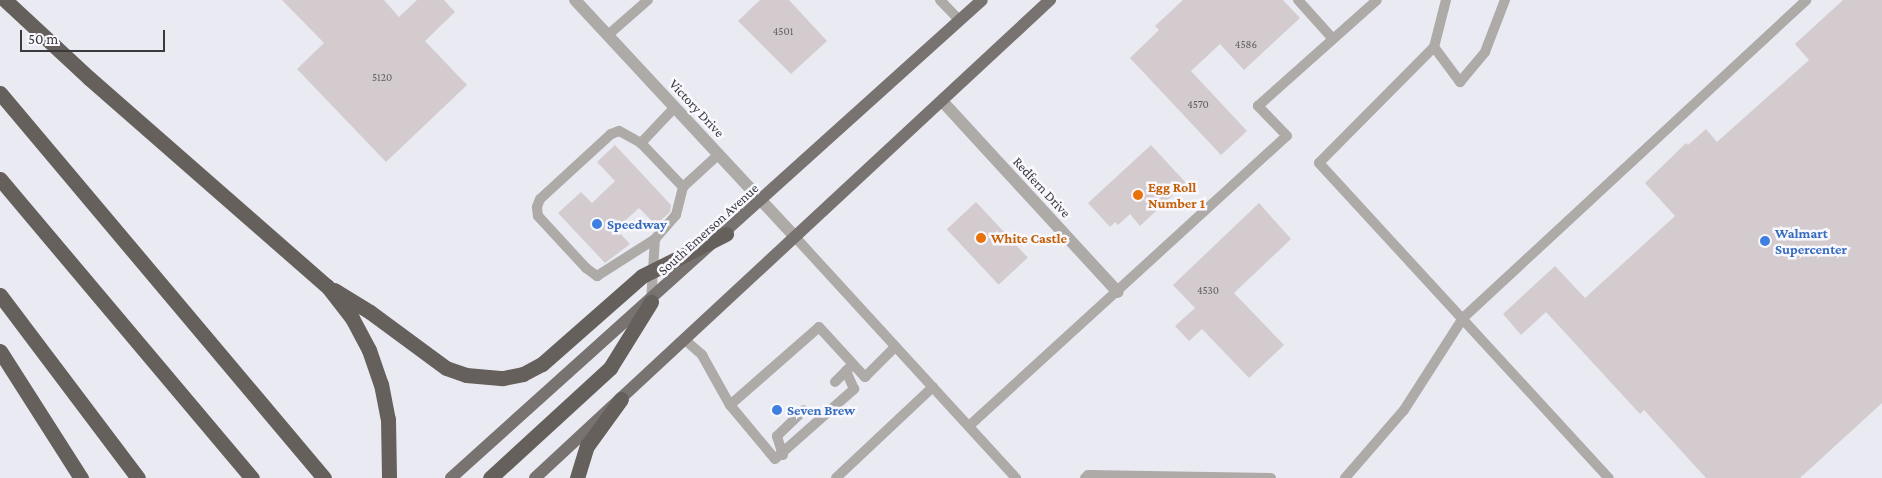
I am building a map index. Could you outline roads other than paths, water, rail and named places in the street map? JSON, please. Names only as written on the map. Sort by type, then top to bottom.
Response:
[{"type":"highway","points":[[5,0],[89,78],[327,286],[370,312],[446,368],[466,375],[503,378],[523,374],[542,364],[642,276],[726,234]]},
{"type":"highway","points":[[0,93],[324,478]]},
{"type":"highway","points":[[0,179],[252,478]]},
{"type":"highway","points":[[327,286],[352,318],[369,350],[381,384],[388,419],[389,475]]},
{"type":"highway","points":[[0,295],[138,478]]},
{"type":"highway","points":[[490,478],[610,368],[651,302]]},
{"type":"highway","points":[[0,351],[81,478]]},
{"type":"highway","points":[[577,478],[586,446],[621,399]]},
{"type":"main road","name":"South Emerson Avenue","points":[[451,478],[595,347],[651,302],[982,0]]},
{"type":"main road","points":[[535,478],[943,102],[1050,0]]},
{"type":"street","name":"Victory Drive","points":[[575,0],[796,238]]},
{"type":"street","name":"Redfern Drive","points":[[943,102],[1118,292]]},
{"type":"lane","points":[[608,34],[648,0]]},
{"type":"lane","points":[[940,0],[959,20]]},
{"type":"lane","points":[[1298,0],[1333,39]]},
{"type":"lane","points":[[969,426],[1287,136],[1258,106],[1377,0]]},
{"type":"lane","points":[[1446,0],[1434,47],[1319,162],[1610,478]]},
{"type":"lane","points":[[1434,47],[1460,82],[1485,52],[1505,0]]},
{"type":"lane","points":[[1345,478],[1404,410],[1463,318],[1807,0]]},
{"type":"lane","points":[[641,143],[675,107]]},
{"type":"lane","points":[[682,187],[641,143],[620,131],[611,134],[540,199],[538,216],[586,268],[597,276],[656,239],[676,215],[682,187],[719,154]]},
{"type":"lane","points":[[796,238],[894,348],[933,387],[1016,478]]},
{"type":"lane","points":[[651,302],[656,239]]},
{"type":"lane","points":[[730,405],[819,327],[849,368],[865,378],[894,348]]},
{"type":"lane","points":[[685,340],[702,355],[730,405],[774,459],[783,455],[854,389],[849,368]]},
{"type":"lane","points":[[835,382],[849,368]]},
{"type":"lane","points":[[836,478],[933,387]]},
{"type":"lane","points":[[783,455],[778,436],[804,410]]},
{"type":"lane","points":[[1085,478],[1098,475],[1271,478]]},
{"type":"place","name":"Egg Roll Number 1","points":[[1138,195]]},
{"type":"place","name":"Speedway","points":[[597,224]]},
{"type":"place","name":"White Castle","points":[[981,238]]},
{"type":"place","name":"Walmart Supercenter","points":[[1765,241]]},
{"type":"place","name":"Seven Brew","points":[[777,410]]}]
